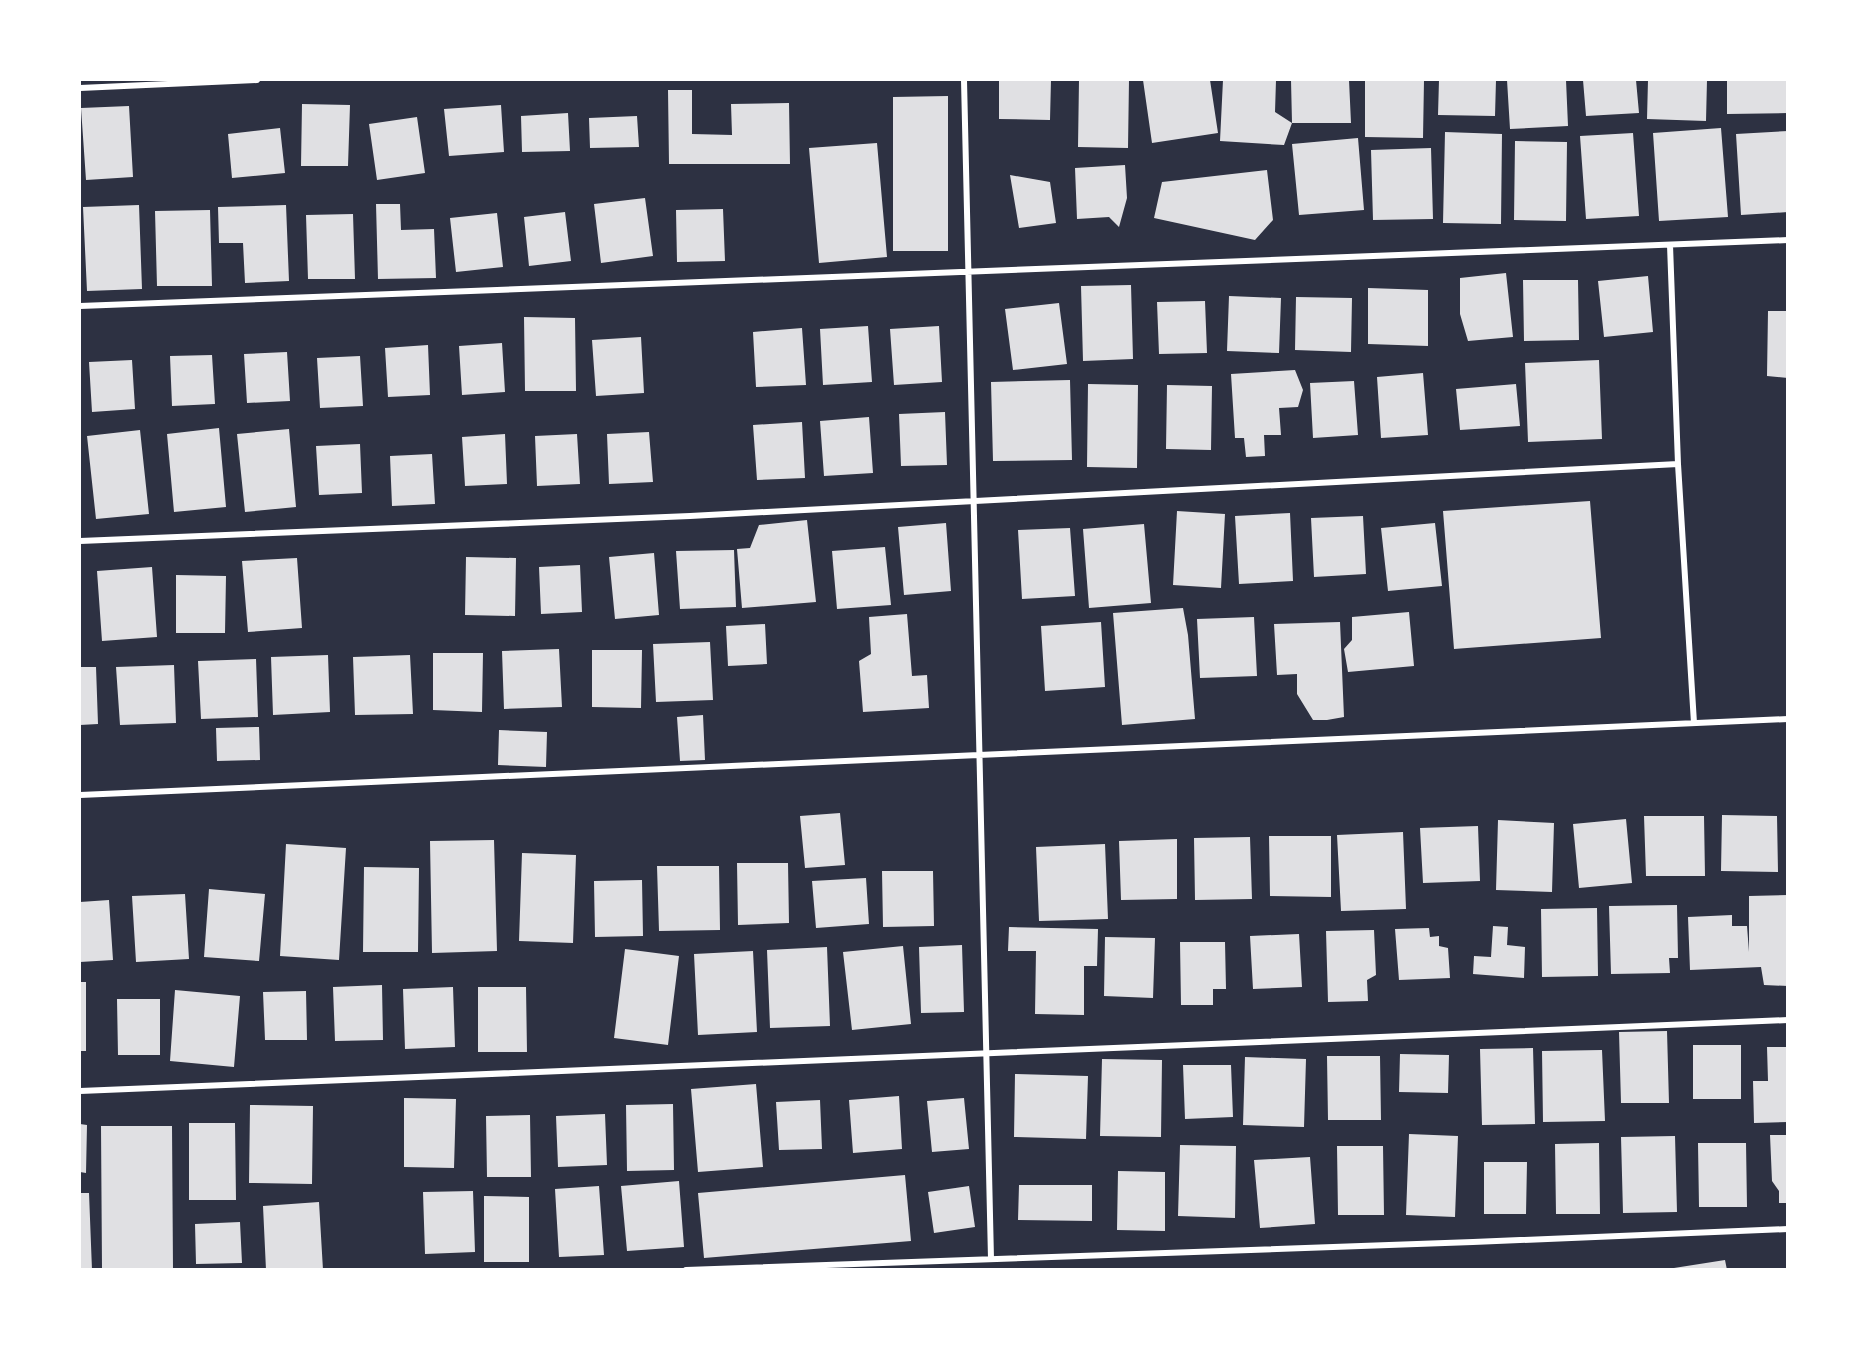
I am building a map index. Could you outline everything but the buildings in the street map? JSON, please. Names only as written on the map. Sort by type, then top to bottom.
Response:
[{"type":"street","points":[[80,88],[257,80]]},
{"type":"street","points":[[964,80],[991,1259]]},
{"type":"street","points":[[80,306],[1788,240]]},
{"type":"street","points":[[1670,244],[1678,464],[1694,723]]},
{"type":"street","points":[[80,541],[690,516],[1678,464]]},
{"type":"street","points":[[80,795],[1788,719]]},
{"type":"street","points":[[80,1091],[1788,1020]]},
{"type":"street","points":[[686,1269],[1788,1229]]}]
